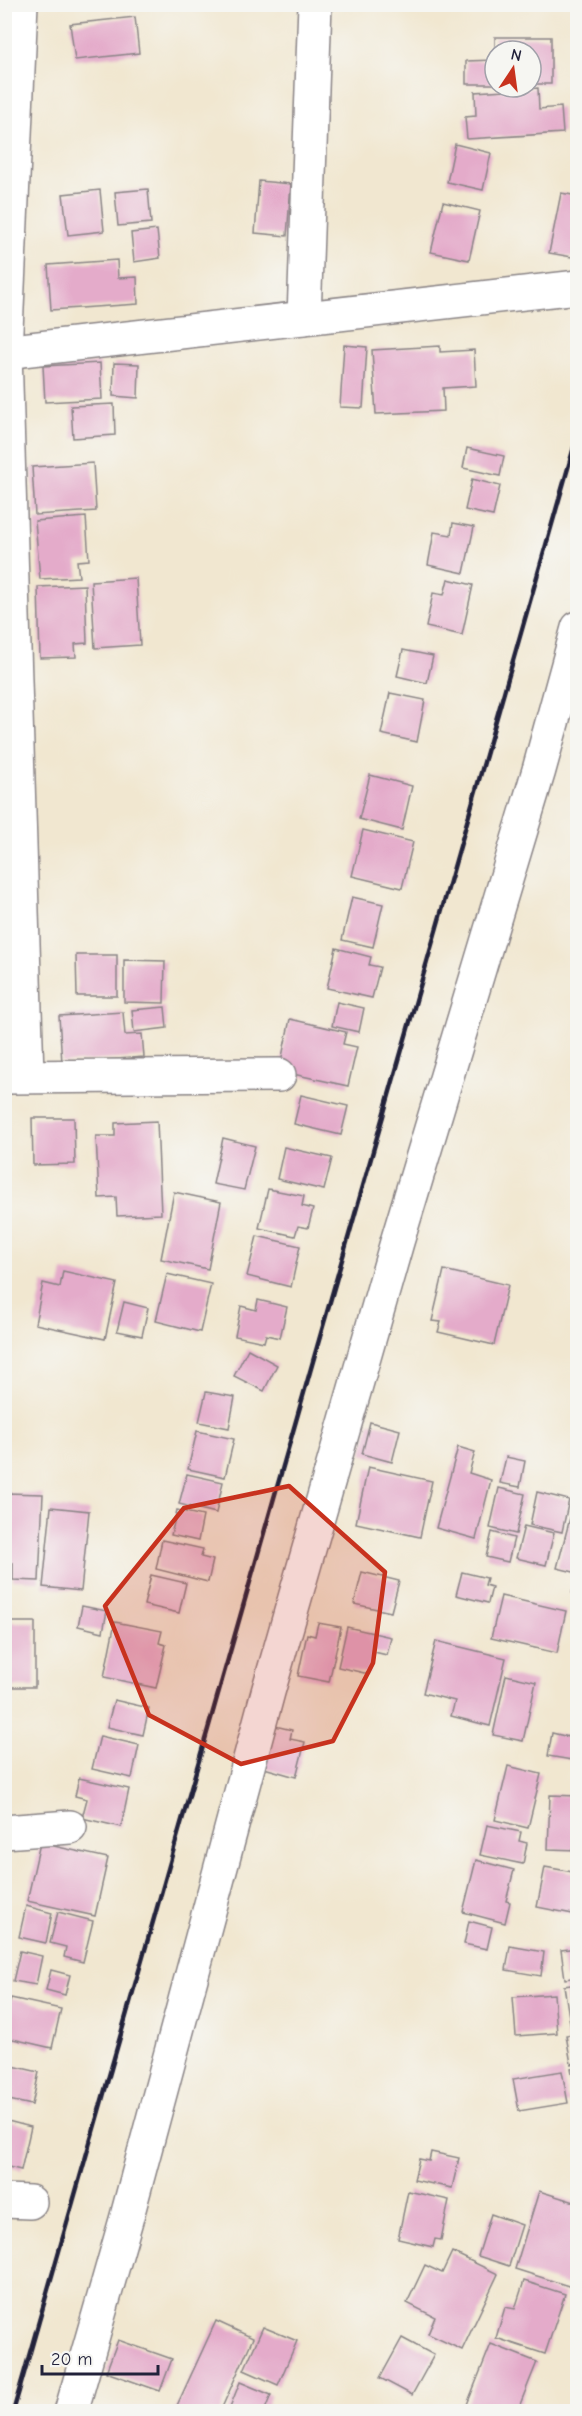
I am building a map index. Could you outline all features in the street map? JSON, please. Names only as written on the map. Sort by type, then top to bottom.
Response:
[{"type":"street","points":[[21,4],[5,352],[16,1076],[279,1075]]},
{"type":"street","points":[[304,318],[315,4]]},
{"type":"street","points":[[5,352],[578,287]]},
{"type":"street","points":[[71,2412],[126,2220],[268,1692],[400,1231],[539,770],[578,628]]},
{"type":"street","points":[[4,1832],[70,1827]]},
{"type":"highlighted area","points":[[289,1486],[385,1572],[373,1663],[333,1741],[241,1764],[149,1715],[105,1606],[184,1508]]},
{"type":"building","points":[[135,17],[139,53],[75,60],[70,24]]},
{"type":"building","points":[[495,37],[551,37],[551,84],[543,84],[543,39],[495,39]]},
{"type":"building","points":[[483,60],[483,84],[466,84],[466,61]]},
{"type":"building","points":[[483,91],[483,99],[539,99],[539,109],[561,107],[563,133],[467,139],[465,117],[476,116],[475,92]]},
{"type":"building","points":[[455,144],[491,153],[483,190],[447,182]]},
{"type":"building","points":[[259,181],[291,184],[287,236],[255,233]]},
{"type":"building","points":[[148,189],[151,223],[118,226],[115,192]]},
{"type":"building","points":[[100,190],[104,231],[68,235],[63,194]]},
{"type":"building","points":[[561,193],[578,196],[578,258],[549,253]]},
{"type":"building","points":[[443,202],[480,211],[469,260],[431,252]]},
{"type":"building","points":[[157,230],[160,258],[134,262],[131,233]]},
{"type":"building","points":[[117,260],[118,278],[137,277],[138,304],[51,310],[48,265]]},
{"type":"building","points":[[344,345],[367,347],[363,408],[340,407]]},
{"type":"building","points":[[440,346],[440,352],[474,350],[476,386],[443,388],[444,411],[376,414],[372,350]]},
{"type":"building","points":[[100,363],[102,399],[45,402],[43,366]]},
{"type":"building","points":[[114,363],[139,364],[138,398],[113,396]]},
{"type":"building","points":[[114,404],[115,435],[73,438],[71,406]]},
{"type":"building","points":[[467,448],[504,456],[500,476],[463,468]]},
{"type":"building","points":[[93,463],[96,511],[35,515],[32,467]]},
{"type":"building","points":[[472,479],[500,486],[493,516],[465,510]]},
{"type":"building","points":[[86,517],[89,560],[77,561],[79,577],[40,579],[35,521]]},
{"type":"building","points":[[453,523],[474,527],[464,573],[428,565],[434,532],[451,535]]},
{"type":"building","points":[[136,578],[140,645],[95,648],[91,581]]},
{"type":"building","points":[[448,579],[473,585],[462,635],[426,627],[433,593],[444,595]]},
{"type":"building","points":[[85,585],[87,643],[75,644],[76,657],[40,658],[38,587]]},
{"type":"building","points":[[403,650],[433,656],[427,683],[397,676]]},
{"type":"building","points":[[390,693],[425,700],[417,742],[381,734]]},
{"type":"building","points":[[370,775],[412,786],[402,830],[359,819]]},
{"type":"building","points":[[363,830],[413,842],[402,888],[352,876]]},
{"type":"building","points":[[352,897],[383,904],[373,947],[342,940]]},
{"type":"building","points":[[336,948],[371,957],[369,965],[380,967],[372,998],[327,988]]},
{"type":"building","points":[[76,955],[117,955],[117,996],[77,996]]},
{"type":"building","points":[[124,960],[165,961],[164,1003],[124,1002]]},
{"type":"building","points":[[337,1002],[364,1008],[359,1032],[332,1026]]},
{"type":"building","points":[[165,1007],[167,1028],[134,1032],[132,1010]]},
{"type":"building","points":[[123,1012],[125,1035],[142,1034],[144,1057],[62,1063],[59,1016]]},
{"type":"building","points":[[290,1019],[346,1032],[343,1044],[357,1047],[348,1086],[279,1071]]},
{"type":"building","points":[[301,1095],[348,1106],[341,1135],[294,1124]]},
{"type":"building","points":[[32,1118],[74,1118],[75,1164],[33,1165]]},
{"type":"building","points":[[157,1121],[161,1214],[117,1216],[116,1197],[99,1198],[96,1136],[115,1136],[115,1123]]},
{"type":"building","points":[[223,1138],[255,1146],[244,1190],[213,1184]]},
{"type":"building","points":[[284,1147],[332,1158],[324,1190],[277,1179]]},
{"type":"building","points":[[268,1189],[304,1196],[302,1206],[313,1209],[308,1228],[298,1226],[295,1236],[259,1228]]},
{"type":"building","points":[[174,1192],[221,1202],[208,1269],[161,1259]]},
{"type":"building","points":[[257,1236],[300,1246],[291,1287],[247,1276]]},
{"type":"building","points":[[444,1270],[508,1285],[494,1345],[438,1332],[441,1322],[432,1321]]},
{"type":"building","points":[[63,1271],[117,1283],[105,1339],[35,1324],[43,1283],[60,1287]]},
{"type":"building","points":[[167,1274],[211,1284],[200,1332],[156,1321]]},
{"type":"building","points":[[258,1300],[287,1307],[280,1338],[266,1335],[264,1342],[235,1336],[241,1306],[256,1310]]},
{"type":"building","points":[[124,1302],[148,1308],[142,1336],[117,1331]]},
{"type":"building","points":[[248,1349],[277,1365],[264,1391],[234,1376]]},
{"type":"building","points":[[206,1392],[235,1397],[229,1428],[199,1422]]},
{"type":"building","points":[[370,1422],[400,1430],[392,1462],[362,1454]]},
{"type":"building","points":[[197,1431],[234,1439],[225,1477],[188,1469]]},
{"type":"building","points":[[458,1447],[475,1452],[469,1473],[491,1480],[476,1539],[436,1528]]},
{"type":"building","points":[[506,1457],[525,1461],[520,1487],[500,1483]]},
{"type":"building","points":[[368,1467],[432,1481],[420,1537],[356,1523]]},
{"type":"building","points":[[187,1474],[223,1482],[216,1513],[179,1504]]},
{"type":"building","points":[[499,1488],[525,1494],[516,1534],[490,1528]]},
{"type":"building","points":[[537,1492],[569,1500],[562,1532],[530,1525]]},
{"type":"building","points":[[4,1493],[43,1494],[39,1581],[13,1580],[13,1563],[4,1562]]},
{"type":"building","points":[[51,1507],[89,1511],[81,1591],[43,1587]]},
{"type":"building","points":[[177,1510],[203,1516],[198,1541],[171,1535]]},
{"type":"building","points":[[570,1518],[578,1520],[578,1573],[557,1568]]},
{"type":"building","points":[[524,1526],[554,1533],[546,1565],[516,1558]]},
{"type":"building","points":[[492,1532],[514,1538],[508,1562],[486,1557]]},
{"type":"building","points":[[162,1540],[203,1549],[201,1557],[213,1560],[208,1582],[156,1569]]},
{"type":"building","points":[[362,1572],[399,1581],[391,1612],[354,1604]]},
{"type":"building","points":[[462,1572],[487,1578],[485,1585],[492,1587],[488,1603],[456,1595]]},
{"type":"building","points":[[151,1575],[186,1583],[179,1613],[144,1605]]},
{"type":"building","points":[[575,1580],[578,1581],[578,1594],[572,1593]]},
{"type":"building","points":[[501,1596],[566,1611],[557,1653],[491,1638]]},
{"type":"building","points":[[82,1606],[107,1611],[103,1632],[78,1626]]},
{"type":"building","points":[[4,1622],[35,1622],[35,1687],[4,1687]]},
{"type":"building","points":[[115,1622],[162,1631],[159,1643],[166,1645],[156,1688],[104,1677]]},
{"type":"building","points":[[318,1623],[341,1627],[329,1682],[298,1676],[307,1634],[315,1636]]},
{"type":"building","points":[[347,1627],[391,1637],[387,1655],[374,1652],[369,1674],[338,1667]]},
{"type":"building","points":[[436,1641],[506,1658],[490,1726],[451,1716],[455,1701],[423,1693]]},
{"type":"building","points":[[506,1675],[536,1682],[523,1741],[493,1735]]},
{"type":"building","points":[[114,1700],[149,1708],[143,1735],[107,1727]]},
{"type":"building","points":[[572,1715],[578,1716],[578,1761],[548,1756],[552,1733],[569,1737]]},
{"type":"building","points":[[275,1726],[292,1730],[290,1739],[305,1742],[296,1777],[264,1768]]},
{"type":"building","points":[[100,1736],[139,1745],[132,1778],[92,1769]]},
{"type":"building","points":[[508,1766],[541,1774],[528,1828],[495,1820]]},
{"type":"building","points":[[79,1778],[129,1789],[121,1827],[82,1818],[87,1799],[75,1796]]},
{"type":"building","points":[[550,1795],[578,1796],[578,1850],[548,1849]]},
{"type":"building","points":[[487,1825],[521,1832],[519,1841],[527,1843],[523,1864],[480,1855]]},
{"type":"building","points":[[40,1843],[108,1858],[95,1916],[27,1901]]},
{"type":"building","points":[[476,1860],[514,1870],[506,1901],[510,1902],[505,1923],[463,1912]]},
{"type":"building","points":[[545,1867],[578,1873],[578,1915],[537,1907]]},
{"type":"building","points":[[26,1906],[52,1913],[46,1943],[19,1937]]},
{"type":"building","points":[[58,1912],[93,1921],[83,1962],[64,1957],[66,1947],[50,1943]]},
{"type":"building","points":[[469,1921],[492,1927],[487,1949],[464,1944]]},
{"type":"building","points":[[510,1946],[544,1952],[541,1976],[506,1970]]},
{"type":"building","points":[[578,1948],[578,1977],[565,1979],[561,1950]]},
{"type":"building","points":[[20,1951],[42,1956],[36,1985],[13,1981]]},
{"type":"building","points":[[51,1970],[70,1975],[65,1995],[46,1990]]},
{"type":"building","points":[[578,1984],[578,2028],[571,2029],[564,1986]]},
{"type":"building","points":[[554,1994],[557,2033],[516,2036],[513,1997]]},
{"type":"building","points":[[11,1998],[61,2009],[52,2048],[4,2037],[4,2024]]},
{"type":"building","points":[[578,2033],[578,2062],[571,2064],[566,2035]]},
{"type":"building","points":[[4,2064],[39,2072],[32,2105],[4,2099]]},
{"type":"building","points":[[578,2067],[578,2094],[576,2094],[571,2068]]},
{"type":"building","points":[[562,2071],[568,2103],[519,2111],[513,2079]]},
{"type":"building","points":[[4,2120],[31,2127],[21,2170],[4,2166]]},
{"type":"building","points":[[431,2152],[459,2158],[452,2188],[414,2180],[419,2159],[429,2161]]},
{"type":"building","points":[[408,2191],[449,2200],[441,2240],[435,2239],[433,2247],[398,2239]]},
{"type":"building","points":[[539,2191],[578,2203],[578,2289],[515,2269]]},
{"type":"building","points":[[491,2214],[522,2225],[509,2266],[478,2256]]},
{"type":"building","points":[[452,2252],[498,2274],[462,2350],[428,2334],[435,2317],[407,2303],[425,2265],[442,2273]]},
{"type":"building","points":[[524,2281],[565,2294],[545,2354],[496,2338],[505,2307],[515,2309]]},
{"type":"building","points":[[216,2321],[253,2338],[220,2412],[174,2412]]},
{"type":"building","points":[[263,2327],[297,2341],[278,2385],[244,2370]]},
{"type":"building","points":[[402,2338],[434,2355],[412,2395],[380,2378]]},
{"type":"building","points":[[118,2340],[172,2359],[160,2391],[106,2372]]},
{"type":"building","points":[[491,2344],[537,2362],[517,2412],[479,2412],[466,2407]]},
{"type":"building","points":[[240,2382],[271,2395],[264,2412],[228,2412]]},
{"type":"railway","points":[[13,2412],[578,433]]}]
